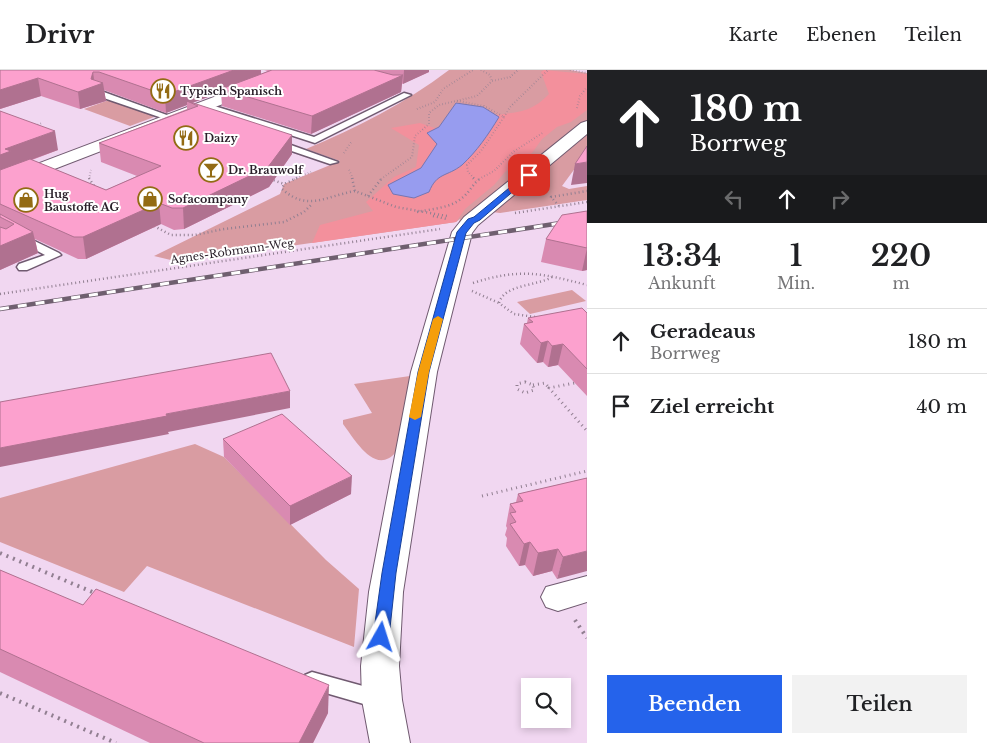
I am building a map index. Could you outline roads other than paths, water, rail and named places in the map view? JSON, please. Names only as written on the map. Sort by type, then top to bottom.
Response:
[{"type":"street","points":[[0,184],[178,116],[205,113],[270,76],[298,70]]},
{"type":"street","points":[[390,743],[382,700],[381,637],[386,592],[424,372],[454,289],[462,232],[466,221],[587,126]]},
{"type":"lane","points":[[98,93],[178,116]]},
{"type":"lane","points":[[205,113],[315,140],[407,95]]},
{"type":"lane","points":[[262,139],[333,162]]},
{"type":"lane","points":[[0,226],[55,255],[23,267]]},
{"type":"lane","points":[[0,240],[11,246]]},
{"type":"lane","points":[[291,675],[382,700]]},
{"type":"water","points":[[456,103],[483,107],[499,117],[467,160],[457,169],[435,181],[429,192],[414,198],[393,194],[388,185],[421,168],[437,144],[427,133],[439,127]]},
{"type":"railway","points":[[0,309],[587,219]]},
{"type":"place","name":"Typisch Spanisch","points":[[163,91]]},
{"type":"place","name":"Daizy","points":[[186,138]]},
{"type":"place","name":"Dr. Brauwolf","points":[[211,170]]},
{"type":"place","name":"Sofacompany","points":[[150,199]]},
{"type":"place","name":"Hug Baustoffe AG","points":[[26,200]]}]
